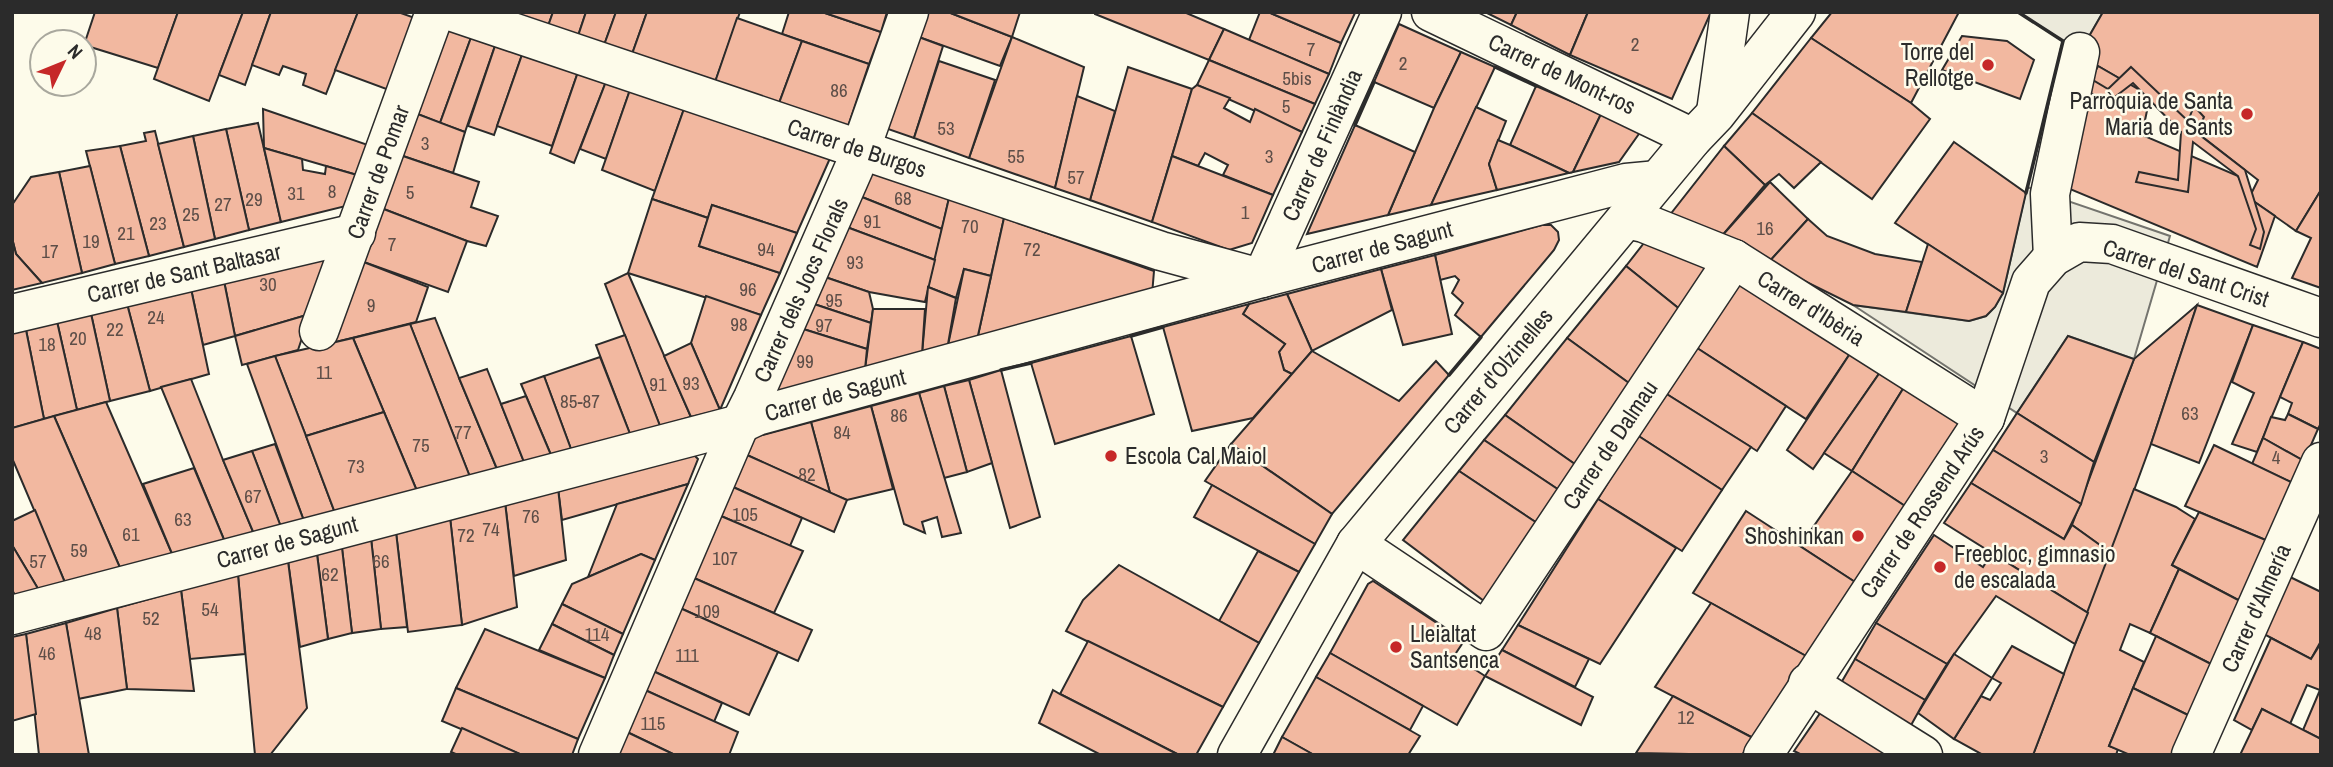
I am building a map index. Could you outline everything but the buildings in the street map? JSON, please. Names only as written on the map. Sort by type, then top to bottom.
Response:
[{"type":"street","name":"Carrer de Pomar","points":[[319,331],[435,12]]},
{"type":"street","name":"Carrer de Burgos","points":[[453,12],[1161,251],[1262,278]]},
{"type":"street","name":"Carrer dels Jocs Florals","points":[[598,755],[861,150],[909,12]]},
{"type":"street","name":"Carrer de Finlàndia","points":[[1262,278],[1382,12]]},
{"type":"street","name":"Carrer de Mont-ros","points":[[1431,12],[1704,126]]},
{"type":"street","points":[[1704,126],[1730,12]]},
{"type":"street","name":"Carrer d'Olzinelles","points":[[1237,755],[1356,544],[1796,12]]},
{"type":"street","points":[[2053,257],[2050,194],[2080,51]]},
{"type":"street","name":"Carrer de Sagunt","points":[[12,615],[740,424],[757,416],[1262,278],[1626,183],[1658,180]]},
{"type":"street","name":"Carrer d'Ibèria","points":[[1626,219],[1644,223],[1734,259],[1984,418]]},
{"type":"street","name":"Carrer de Sant Baltasar","points":[[12,314],[356,233]]},
{"type":"street","name":"Carrer del Sant Crist","points":[[2053,257],[2079,242],[2112,244],[2321,318]]},
{"type":"street","name":"Carrer de Rossend Arús","points":[[1763,755],[1984,418],[2031,282],[2053,257]]},
{"type":"street","name":"Carrer de Dalmau","points":[[1356,544],[1486,631],[1734,259]]},
{"type":"street","name":"Carrer d'Almería","points":[[2191,755],[2321,462]]},
{"type":"street","points":[[1808,683],[1923,755]]},
{"type":"shaded area","points":[[2018,12],[2103,12],[2080,52]]},
{"type":"shaded area","points":[[2027,187],[2170,236],[2134,359],[2068,336],[2017,413],[1853,305],[1969,321],[1986,316],[2003,293]]},
{"type":"wall","points":[[2018,12],[2063,41],[2026,193]]},
{"type":"wall","points":[[1495,67],[1536,86]]},
{"type":"wall","points":[[1355,125],[1374,82]]},
{"type":"wall","points":[[1131,336],[1163,327]]},
{"type":"wall","points":[[1449,375],[1481,337]]},
{"type":"wall","points":[[1001,370],[1031,363]]},
{"type":"place","name":"Torre del Rellotge","points":[[1988,65]]},
{"type":"place","name":"Parròquia de Santa Maria de Sants","points":[[2247,114]]},
{"type":"place","name":"Escola Cal Maiol","points":[[1111,456]]},
{"type":"place","name":"Shoshinkan","points":[[1858,536]]},
{"type":"place","name":"Freebloc, gimnasio de escalada","points":[[1940,567]]},
{"type":"place","name":"Lleialtat Santsenca","points":[[1396,647]]}]
